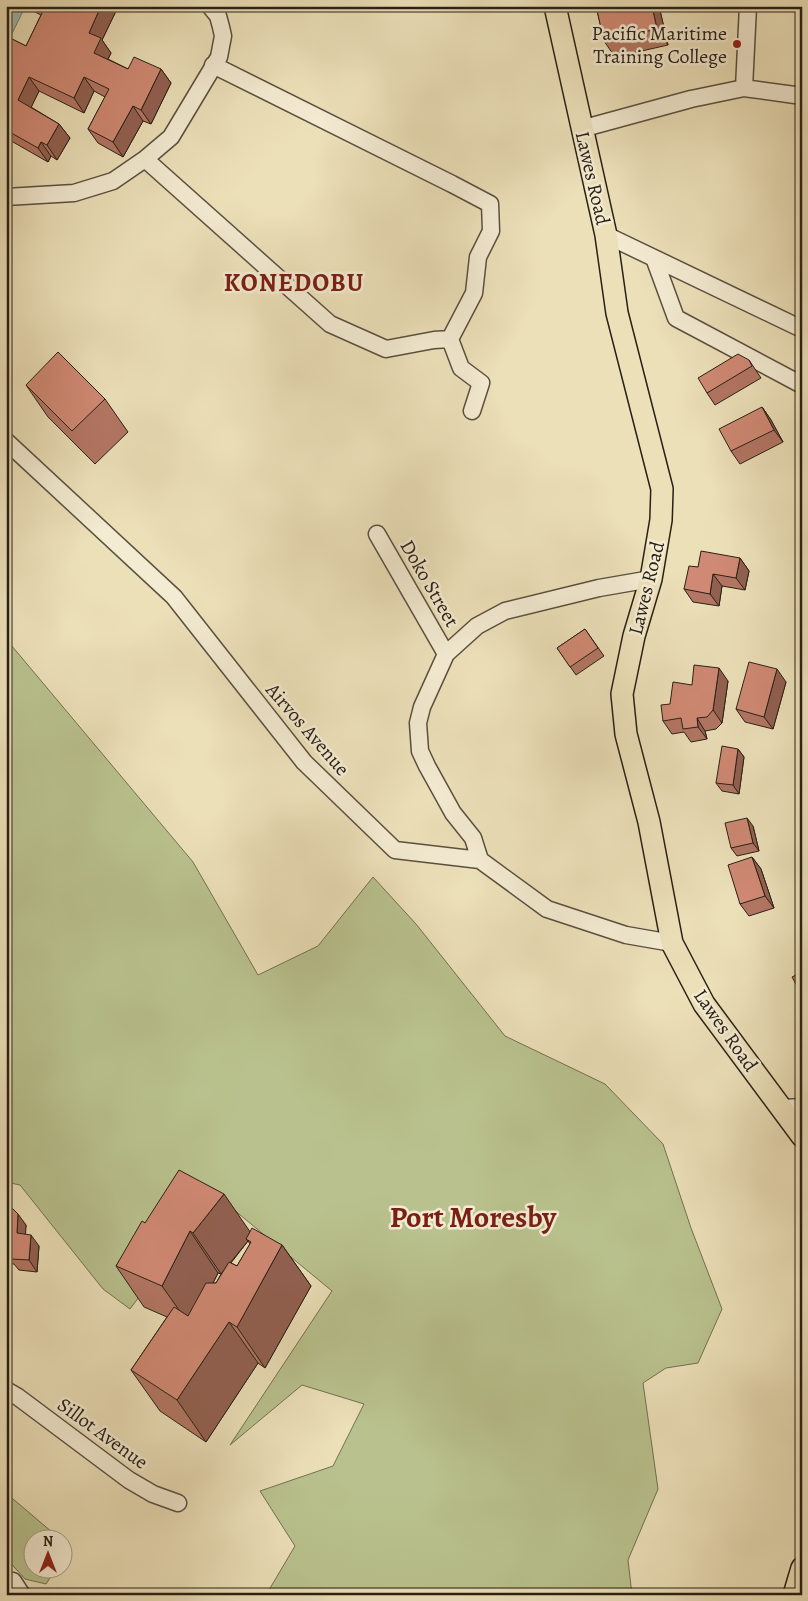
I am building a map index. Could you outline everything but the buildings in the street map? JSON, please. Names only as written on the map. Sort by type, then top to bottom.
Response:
[{"type":"main road","name":"Lawes Road","points":[[555,6],[606,235],[617,313],[662,489],[661,520],[651,579],[634,636],[622,694],[626,734],[649,822],[672,943],[704,1004],[792,1107],[802,1136]]},
{"type":"main road","points":[[794,1595],[802,1568]]},
{"type":"street","points":[[6,197],[74,193],[113,181],[145,159],[171,137],[219,57],[223,36],[218,16],[210,6]]},
{"type":"street","points":[[744,88],[748,6]]},
{"type":"street","points":[[213,65],[490,204],[491,231],[478,257],[474,293],[450,339],[461,368],[481,383],[472,411]]},
{"type":"street","points":[[581,129],[691,99],[744,88],[802,96]]},
{"type":"street","points":[[145,159],[330,324],[386,349],[450,339]]},
{"type":"street","points":[[606,235],[802,329]]},
{"type":"street","points":[[654,258],[676,318],[802,385]]},
{"type":"street","name":"Airvos Avenue","points":[[6,441],[174,597],[304,762],[395,850],[480,860],[547,909],[626,935],[672,943]]},
{"type":"street","name":"Doko Street","points":[[376,534],[446,654]]},
{"type":"street","points":[[480,860],[473,838],[454,813],[420,751],[418,723],[422,707],[446,654],[478,626],[505,611],[599,588],[651,579]]},
{"type":"street","name":"Sillot Avenue","points":[[6,1390],[129,1480],[153,1494],[178,1503]]},
{"type":"street","points":[[13,1581],[22,1595]]},
{"type":"green space","points":[[6,639],[193,862],[258,975],[318,946],[373,877],[416,924],[505,1036],[605,1084],[663,1144],[691,1228],[722,1309],[698,1363],[666,1368],[643,1383],[658,1489],[628,1560],[632,1595],[266,1595],[295,1546],[260,1491],[333,1466],[364,1404],[302,1385],[230,1445],[332,1291],[216,1195],[130,1309],[103,1289],[20,1185],[6,1182]]},
{"type":"green space","points":[[6,1493],[47,1528],[22,1528],[22,1576],[6,1558]]},
{"type":"green space","points":[[24,1578],[50,1578],[46,1584]]},
{"type":"water","points":[[6,6],[18,6],[24,9],[6,46]]},
{"type":"place","name":"Pacific Maritime Training College","points":[[737,44]]},
{"type":"district","name":"KONEDOBU","points":[[294,282]]},
{"type":"district","name":"Port Moresby","points":[[473,1217]]}]
